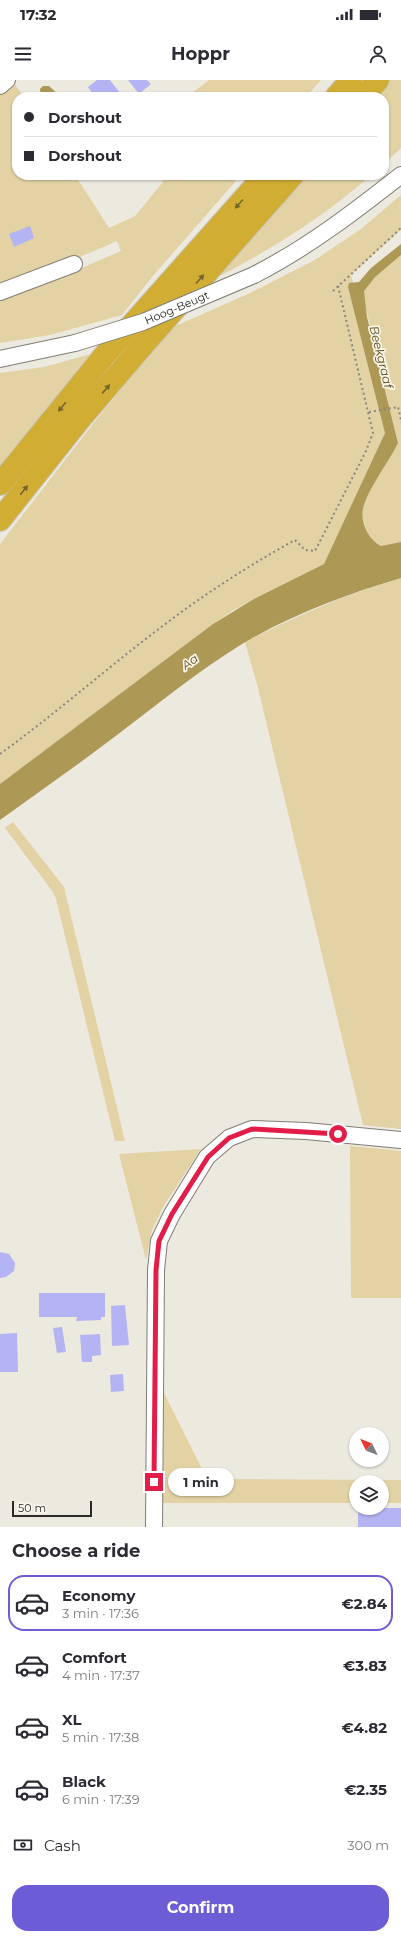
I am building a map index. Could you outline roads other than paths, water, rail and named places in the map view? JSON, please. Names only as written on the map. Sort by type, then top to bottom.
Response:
[{"type":"highway","points":[[340,92],[351,80]]},
{"type":"highway","points":[[367,92],[378,80]]},
{"type":"highway","points":[[0,484],[104,356],[261,180]]},
{"type":"highway","points":[[0,520],[139,350],[289,180]]},
{"type":"street","points":[[0,86],[7,80]]},
{"type":"street","name":"Hoog-Beugt","points":[[0,359],[75,343],[143,322],[254,275],[282,260],[340,223],[401,175]]},
{"type":"street","points":[[0,292],[74,264]]},
{"type":"street","points":[[154,1527],[156,1270],[159,1241],[172,1214],[208,1157],[229,1138],[252,1129],[306,1131],[401,1140]]},
{"type":"water","points":[[43,86],[49,86],[56,92],[40,92],[40,89]]},
{"type":"water","name":"Aa","points":[[401,244],[401,255],[375,277],[364,291],[367,317],[398,443],[373,485],[365,501],[362,514],[366,530],[373,540],[381,546],[401,542],[401,578],[320,606],[261,633],[242,644],[194,676],[88,757],[0,820],[0,784],[213,624],[254,599],[324,564],[385,433],[348,287],[349,283],[359,282],[371,268]]},
{"type":"water label","name":"Beekgraaf","points":[[381,357]]}]
